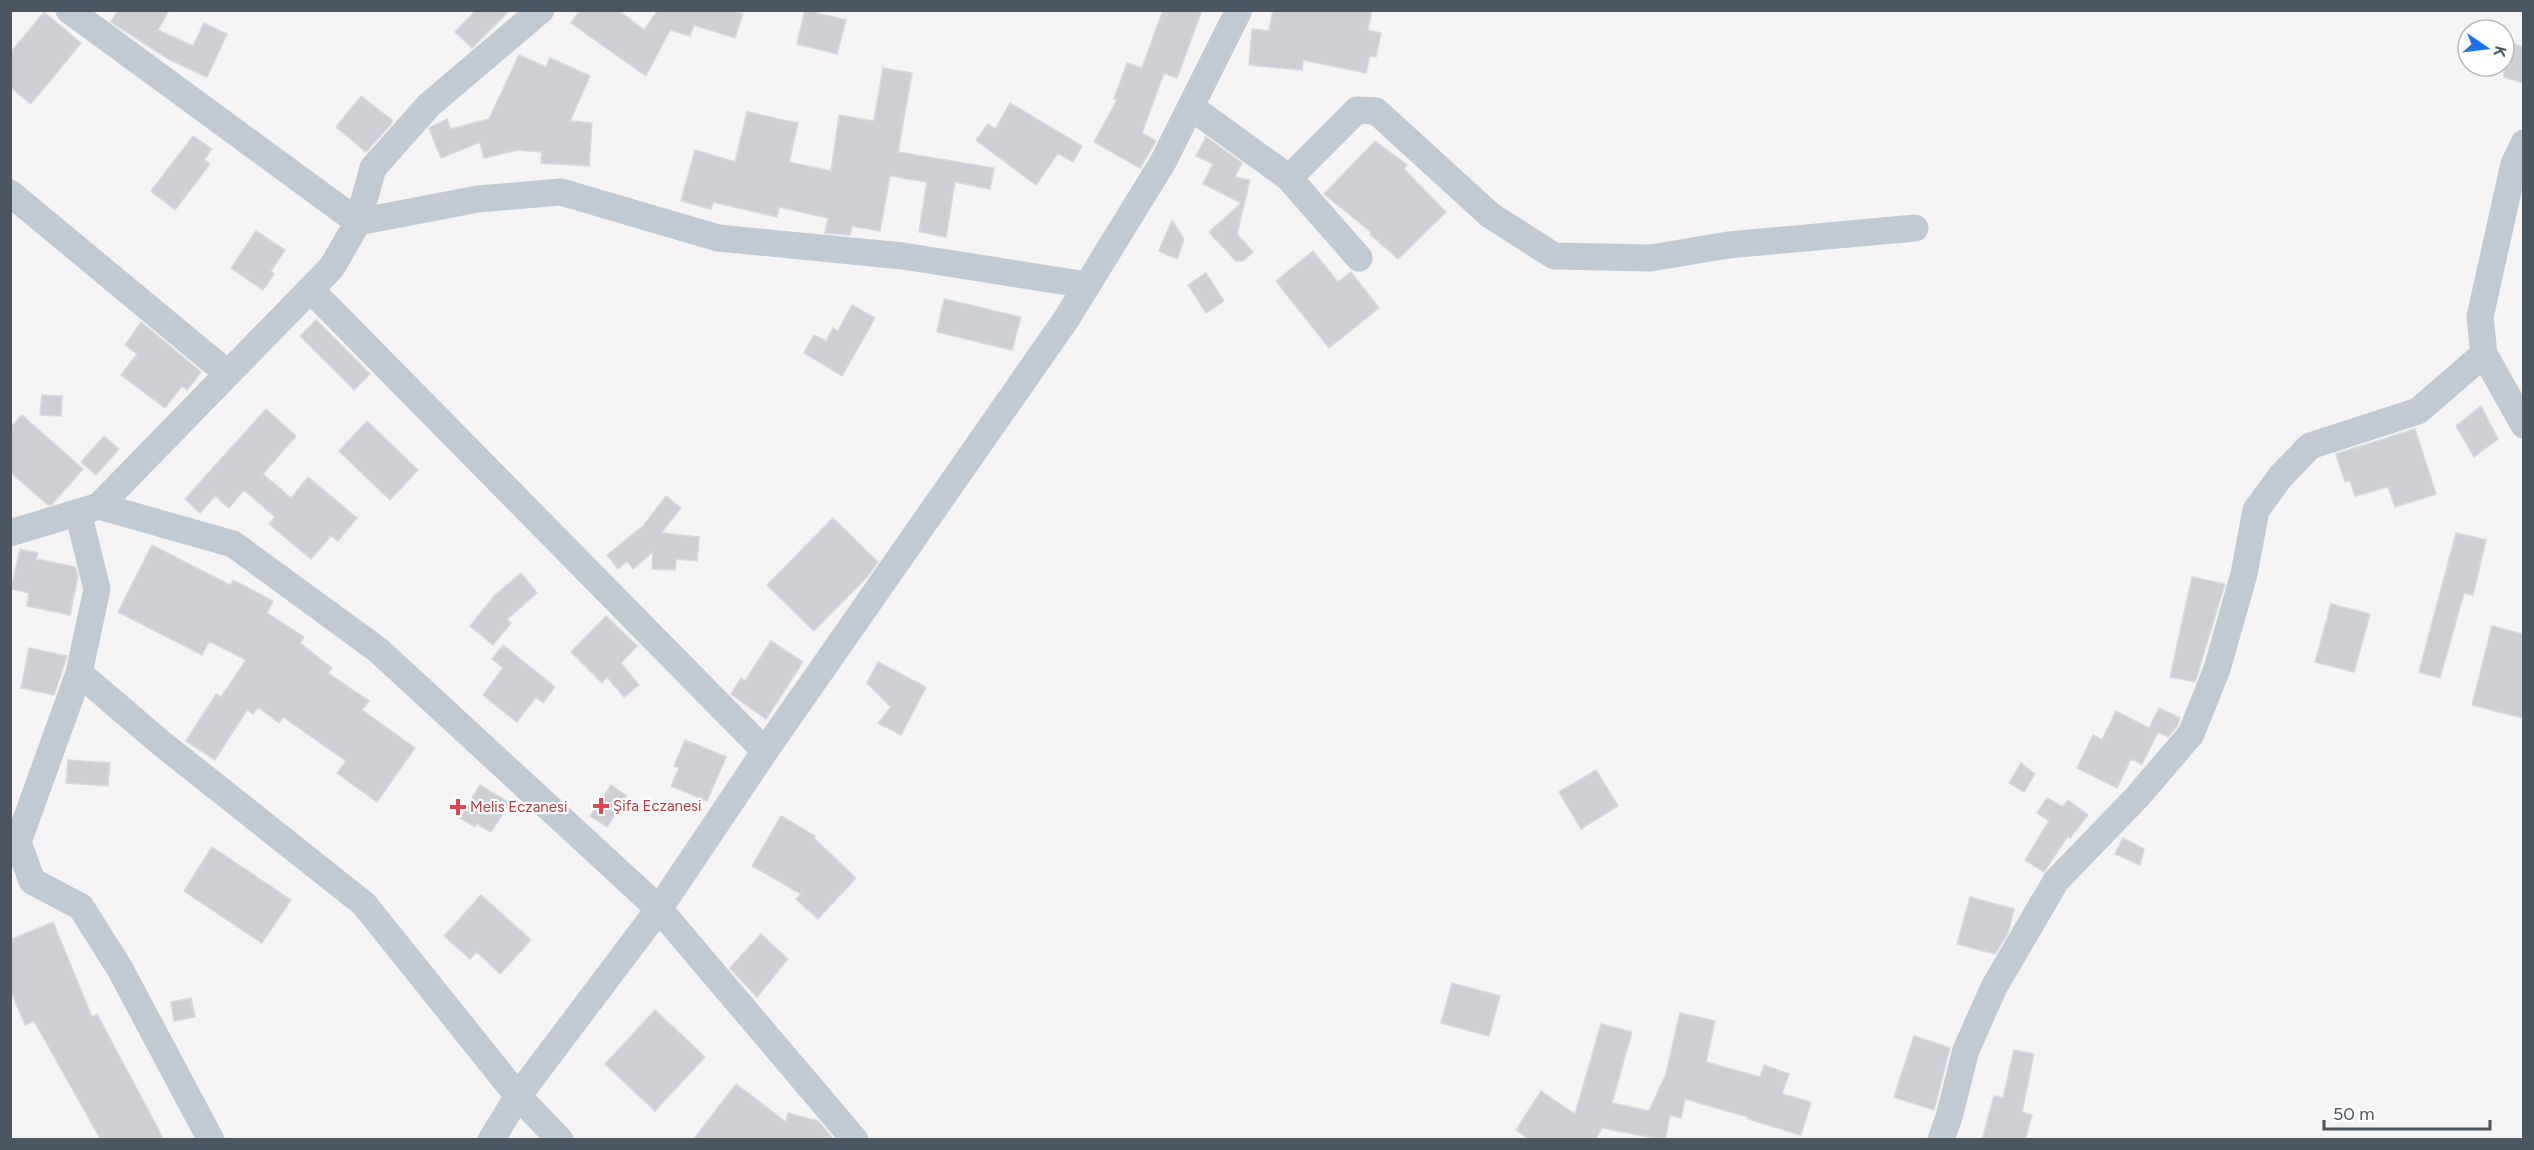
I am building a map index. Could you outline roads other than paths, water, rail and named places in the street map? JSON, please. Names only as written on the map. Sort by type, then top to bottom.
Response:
[{"type":"street","points":[[69,10],[358,222],[478,199],[561,192],[718,238],[903,256],[1087,285]]},
{"type":"street","points":[[10,533],[88,509],[227,373],[332,267],[358,222],[373,168],[429,105],[541,10]]},
{"type":"street","points":[[491,1140],[518,1096],[659,909],[765,751],[1060,328],[1163,162],[1239,10]]},
{"type":"street","points":[[1191,107],[1289,178],[1359,258]]},
{"type":"street","points":[[1289,178],[1357,110],[1376,111],[1490,215],[1554,256],[1651,258],[1728,245],[1915,228]]},
{"type":"street","points":[[2523,142],[2514,165],[2480,317],[2484,354],[2523,425]]},
{"type":"street","points":[[10,194],[227,373]]},
{"type":"street","points":[[310,289],[765,751]]},
{"type":"street","points":[[1941,1140],[1966,1050],[1989,997],[2014,950],[2056,881],[2138,796],[2191,734],[2217,669],[2244,574],[2256,510],[2281,476],[2310,446],[2418,411],[2484,354]]},
{"type":"street","points":[[88,509],[97,589],[79,673],[18,842],[32,881],[81,907],[120,969],[211,1140]]},
{"type":"street","points":[[88,509],[233,544],[378,650],[659,909],[855,1140]]},
{"type":"street","points":[[79,673],[161,743],[364,904],[518,1096],[560,1140]]},
{"type":"place","name":"Şifa Eczanesi","points":[[601,806]]},
{"type":"place","name":"Melis Eczanesi","points":[[458,807]]}]
